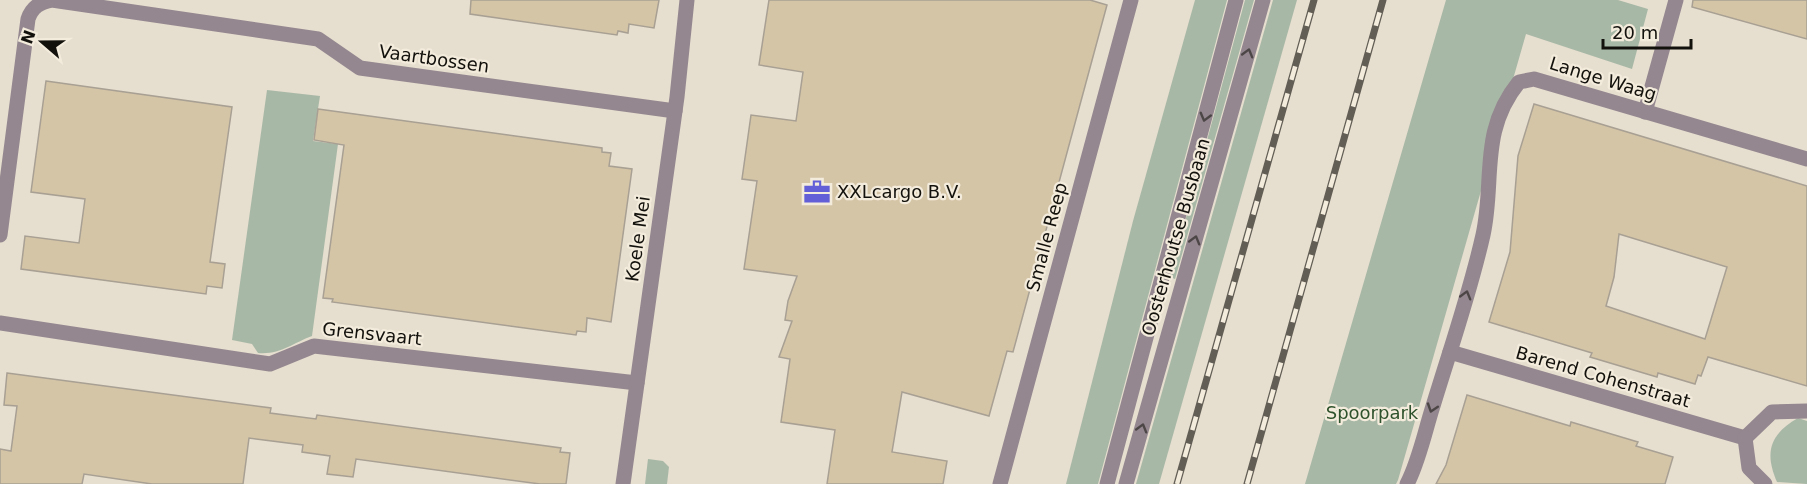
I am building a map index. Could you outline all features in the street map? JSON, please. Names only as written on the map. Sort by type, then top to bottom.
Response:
[{"type":"street","name":"Vaartbossen","points":[[0,235],[28,19],[31,12],[43,1],[52,0],[318,39],[360,68],[675,111]]},
{"type":"street","name":"Koele Mei","points":[[623,484],[675,111],[687,0]]},
{"type":"street","name":"Smalle Reep","points":[[1000,484],[1131,0]]},
{"type":"street","name":"Oosterhoutse Busbaan","points":[[1107,484],[1236,0]]},
{"type":"street","name":"Oosterhoutse Busbaan","points":[[1126,484],[1263,0]]},
{"type":"street","points":[[1645,112],[1676,0]]},
{"type":"street","name":"Lange Waag","points":[[1407,484],[1450,352],[1483,233],[1488,163],[1495,130],[1511,92],[1519,82],[1534,79],[1807,159]]},
{"type":"street","name":"Grensvaart","points":[[0,323],[270,364],[314,346],[637,383]]},
{"type":"street","name":"Barend Cohenstraat","points":[[1450,352],[1745,438]]},
{"type":"street","points":[[1766,484],[1749,468],[1745,438],[1773,412],[1807,411]]},
{"type":"green space","points":[[1195,0],[1227,0],[1098,484],[1066,484],[1133,221]]},
{"type":"green space","points":[[1245,0],[1254,0],[1175,279],[1170,277]]},
{"type":"green space","points":[[1273,0],[1297,0],[1159,484],[1136,484]]},
{"type":"green space","name":"Spoorpark","points":[[1446,0],[1618,0],[1648,9],[1632,69],[1526,34],[1398,480],[1396,484],[1305,484]]},
{"type":"green space","points":[[267,90],[320,96],[313,141],[338,144],[312,336],[280,350],[258,353],[252,344],[232,340]]},
{"type":"green space","points":[[1798,418],[1807,421],[1807,484],[1777,482],[1771,462],[1772,445],[1781,431]]},
{"type":"green space","points":[[648,459],[663,461],[669,467],[667,484],[645,484]]},
{"type":"building","points":[[471,0],[659,0],[654,28],[629,24],[628,33],[618,31],[617,35],[470,14]]},
{"type":"building","points":[[769,0],[1090,0],[1107,5],[1013,352],[1007,351],[989,416],[902,392],[892,452],[947,461],[943,484],[827,484],[835,430],[781,422],[790,359],[779,357],[792,321],[785,320],[788,301],[797,276],[744,269],[757,181],[742,179],[751,115],[796,121],[803,72],[759,65]]},
{"type":"building","points":[[1693,0],[1807,0],[1807,39],[1692,7]]},
{"type":"building","points":[[46,81],[232,107],[210,262],[225,264],[222,288],[207,286],[206,294],[21,269],[25,236],[79,243],[85,199],[31,192]]},
{"type":"building","points":[[1534,104],[1807,186],[1807,386],[1708,357],[1701,376],[1698,375],[1695,384],[1658,373],[1657,377],[1590,357],[1592,353],[1489,322],[1510,252],[1518,156]],"holes":[[[1619,234],[1727,267],[1705,339],[1606,306],[1614,277]]]},
{"type":"building","points":[[318,109],[602,148],[602,152],[611,153],[609,166],[632,169],[611,322],[587,318],[586,332],[577,331],[576,335],[332,302],[333,299],[323,298],[344,145],[314,140]]},
{"type":"building","points":[[7,373],[271,408],[270,413],[316,419],[317,415],[561,448],[560,452],[570,453],[566,484],[540,484],[356,459],[353,477],[327,474],[330,456],[302,452],[303,445],[249,438],[243,484],[152,484],[84,474],[82,484],[0,484],[0,449],[11,451],[17,406],[4,405]]},
{"type":"building","points":[[1467,395],[1570,426],[1571,422],[1638,442],[1636,446],[1673,457],[1665,484],[1436,484],[1446,465]]},
{"type":"railway","points":[[1177,484],[1314,0]]},
{"type":"railway","points":[[1247,484],[1383,0]]},
{"type":"place","name":"XXLcargo B.V.","points":[[817,192]]}]
